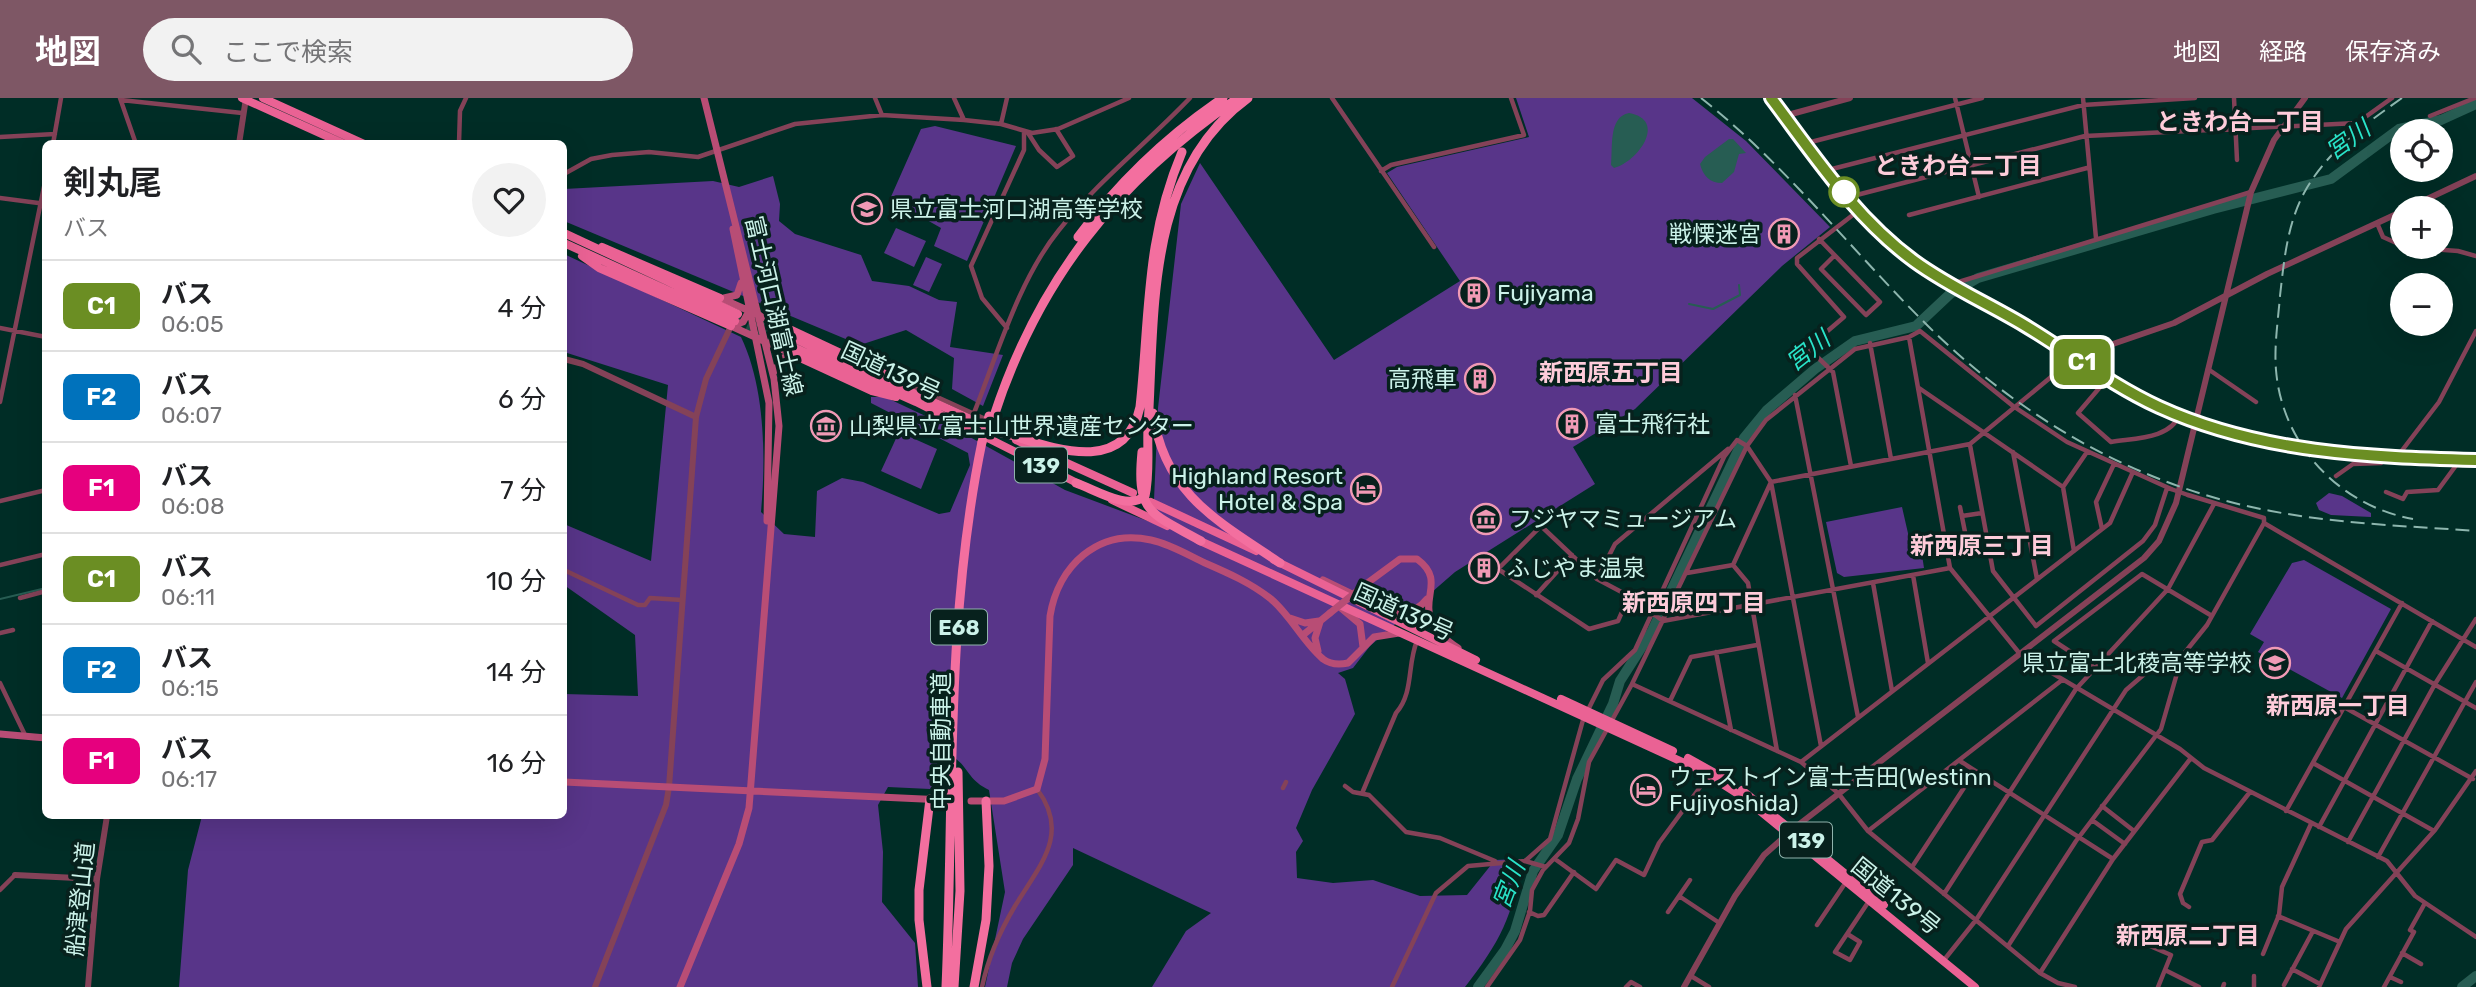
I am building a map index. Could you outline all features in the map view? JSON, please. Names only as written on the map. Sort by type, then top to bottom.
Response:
[{"type":"highway","points":[[244,98],[335,140]]},
{"type":"highway","points":[[263,98],[355,140]]},
{"type":"highway","name":"中央自動車道","points":[[946,987],[959,628],[971,500],[991,417],[1026,324],[1048,283],[1087,224],[1132,173],[1166,141],[1223,98]]},
{"type":"highway","name":"中央自動車道","points":[[991,417],[1029,326],[1053,282],[1084,238],[1118,199],[1171,149],[1238,98]]},
{"type":"highway","points":[[1147,500],[1160,260],[1174,199],[1203,141],[1225,116],[1248,98]]},
{"type":"highway","points":[[1771,98],[1858,211],[1894,246],[1957,288],[2150,403],[2197,421],[2317,452],[2384,458],[2476,460]]},
{"type":"highway","points":[[997,431],[1068,452],[1088,452],[1109,447],[1133,426],[1138,418],[1142,392],[1154,237],[1164,197],[1182,152]]},
{"type":"highway","points":[[567,239],[622,253],[720,298]]},
{"type":"highway","points":[[567,239],[735,320]]},
{"type":"highway","points":[[567,240],[599,268],[735,320]]},
{"type":"highway","points":[[777,331],[890,376],[918,398]]},
{"type":"highway","name":"国道139号","points":[[777,331],[918,398],[1133,493]]},
{"type":"highway","points":[[794,355],[872,391],[918,398]]},
{"type":"highway","points":[[1142,392],[1145,427],[1140,481],[1147,500],[1157,516],[1201,541]]},
{"type":"highway","name":"国道139号","points":[[918,398],[1076,483],[1415,639],[1718,773],[1945,958],[1975,987]]},
{"type":"highway","points":[[1151,398],[1161,446],[1182,487],[1215,521],[1280,563]]},
{"type":"highway","name":"中央自動車道","points":[[954,987],[960,891],[957,740],[960,663],[968,550],[985,443]]},
{"type":"highway","points":[[1076,483],[1127,502],[1147,500]]},
{"type":"highway","name":"国道139号","points":[[1147,500],[1588,715]]},
{"type":"highway","name":"国道139号","points":[[1610,724],[1709,775],[1791,831],[1846,881],[1984,987]]},
{"type":"highway","points":[[927,987],[919,920],[919,890],[930,799]]},
{"type":"highway","points":[[974,987],[986,920],[986,802]]},
{"type":"main road","name":"富士河口湖富士線","points":[[680,987],[739,844],[751,791],[767,550],[779,426],[773,375],[704,98]]},
{"type":"main road","name":"富士河口湖富士線","points":[[729,197],[741,281],[769,415],[767,550]]},
{"type":"main road","points":[[720,298],[737,295],[741,281]]},
{"type":"main road","points":[[720,298],[758,315],[777,331]]},
{"type":"main road","points":[[735,320],[743,322],[749,311]]},
{"type":"main road","points":[[735,320],[740,327],[751,324],[758,315]]},
{"type":"main road","points":[[735,320],[754,337],[794,355]]},
{"type":"main road","points":[[754,337],[762,330],[777,331]]},
{"type":"main road","points":[[773,375],[783,358],[794,355]]},
{"type":"main road","points":[[971,801],[986,802],[1021,797],[1037,789],[1045,759],[1051,605],[1066,572],[1082,554],[1103,543],[1126,537],[1160,542],[1251,584],[1290,618],[1326,661],[1341,665],[1355,659],[1363,647],[1383,634],[1399,633],[1415,639]]},
{"type":"main road","points":[[1303,635],[1399,559],[1413,558],[1421,562],[1430,574],[1428,618],[1436,633],[1476,660]]},
{"type":"main road","points":[[1280,563],[1393,613],[1409,613],[1429,597]]},
{"type":"main road","points":[[1308,590],[1355,619],[1363,631],[1363,647]]},
{"type":"main road","points":[[1290,618],[1305,623],[1320,621]]},
{"type":"main road","points":[[1318,654],[1315,638],[1320,621]]},
{"type":"main road","points":[[0,734],[42,737]]},
{"type":"main road","points":[[567,782],[944,800]]},
{"type":"street","points":[[54,140],[61,98]]},
{"type":"street","points":[[239,140],[244,98]]},
{"type":"street","points":[[459,140],[460,111],[466,98]]},
{"type":"street","points":[[875,98],[882,115]]},
{"type":"street","points":[[954,98],[964,120]]},
{"type":"street","points":[[1001,124],[1007,98]]},
{"type":"street","points":[[567,171],[591,159],[612,155],[649,152],[698,157],[795,124],[882,115],[1001,124],[1026,132],[1056,130],[1129,98]]},
{"type":"street","points":[[974,413],[1029,280],[1057,232],[1143,140],[1190,98]]},
{"type":"street","points":[[1332,98],[1434,247]]},
{"type":"street","points":[[1381,171],[1391,165],[1524,135],[1511,98]]},
{"type":"street","points":[[1784,116],[1850,98]]},
{"type":"street","points":[[1955,98],[1979,197]]},
{"type":"street","points":[[1806,144],[1982,98]]},
{"type":"street","points":[[2083,98],[2087,169],[2096,237]]},
{"type":"street","points":[[1827,170],[2084,105],[2195,98]]},
{"type":"street","points":[[2234,98],[2237,160]]},
{"type":"street","points":[[1684,987],[1718,922],[1764,855],[1838,793],[2144,558],[2159,541],[2172,518],[2250,194],[2264,159],[2283,126],[2305,98]]},
{"type":"street","points":[[1848,197],[2085,136],[2357,123],[2392,98]]},
{"type":"street","points":[[2430,116],[2475,98]]},
{"type":"street","points":[[135,140],[120,99],[242,113]]},
{"type":"street","points":[[1026,132],[1039,150],[1057,167],[1073,156],[1056,130]]},
{"type":"street","points":[[1008,328],[982,298],[971,266],[1024,150],[1026,132]]},
{"type":"street","points":[[0,136],[55,134]]},
{"type":"street","points":[[1909,215],[2087,169]]},
{"type":"street","points":[[2434,196],[2476,176]]},
{"type":"street","points":[[1957,288],[2096,237],[2250,194]]},
{"type":"street","points":[[0,198],[42,204]]},
{"type":"street","points":[[0,402],[13,330],[42,208]]},
{"type":"street","points":[[1851,466],[1830,367],[1820,360],[1810,346],[1844,317],[1797,264],[1797,258],[1858,211]]},
{"type":"street","points":[[1771,482],[1970,444],[2013,406],[2070,364],[2075,357],[2174,323],[2267,274],[2390,217]]},
{"type":"street","points":[[2376,223],[2383,237],[2390,240]]},
{"type":"street","points":[[1819,239],[1880,302],[1866,315],[1821,269],[1834,256]]},
{"type":"street","points":[[2453,251],[2476,256]]},
{"type":"street","points":[[595,987],[666,805],[696,417],[706,379],[735,320]]},
{"type":"street","points":[[0,328],[42,336]]},
{"type":"street","points":[[1487,987],[1520,940],[1529,912],[1532,890],[1544,867],[1569,843],[1578,819],[1589,762],[1632,684],[1746,445],[1766,420],[1855,349],[1870,343],[1909,337],[1920,331],[2013,406],[2087,452],[2169,488],[2264,518],[2264,523],[2212,616],[2182,656],[2168,709],[2155,735],[2080,836],[2008,946]]},
{"type":"street","points":[[2396,458],[2439,402],[2476,331]]},
{"type":"street","points":[[1909,337],[1950,568],[2020,654],[2250,792],[2378,857],[2398,873],[2415,896],[2476,937]]},
{"type":"street","points":[[1870,343],[1891,459]]},
{"type":"street","points":[[567,360],[583,363],[696,417]]},
{"type":"street","points":[[2208,369],[2256,402]]},
{"type":"street","points":[[890,376],[1028,440]]},
{"type":"street","points":[[2107,379],[2077,413],[2111,442],[2161,433],[2172,428],[2179,415]]},
{"type":"street","points":[[1918,387],[2063,487]]},
{"type":"street","points":[[1796,395],[1858,716]]},
{"type":"street","points":[[1597,579],[1615,544],[1737,440],[1746,445],[1771,482],[1821,746]]},
{"type":"street","points":[[1970,444],[1993,571],[2036,626],[2143,541],[2155,525],[2169,488]]},
{"type":"street","points":[[1526,862],[1554,832],[1569,762],[1603,680],[1633,654],[1731,447]]},
{"type":"street","points":[[2074,551],[2063,487],[2087,452]]},
{"type":"street","points":[[2013,453],[2037,579]]},
{"type":"street","points":[[2336,476],[2353,464],[2381,463],[2384,458]]},
{"type":"street","points":[[2386,492],[2403,499],[2407,492],[2438,490],[2460,459]]},
{"type":"street","points":[[2102,528],[2096,502],[2114,464]]},
{"type":"street","points":[[1801,762],[2110,523],[2132,474]]},
{"type":"street","points":[[1733,565],[1771,482]]},
{"type":"street","points":[[0,501],[42,490]]},
{"type":"street","points":[[1944,894],[2076,689],[2168,589],[2214,504]]},
{"type":"street","points":[[1946,546],[1967,542],[1960,507]]},
{"type":"street","points":[[1962,516],[1982,513]]},
{"type":"street","points":[[2264,523],[2476,647]]},
{"type":"street","points":[[1629,596],[1618,621],[1589,629],[1498,569],[1541,526],[1597,579],[1629,596],[1661,620],[1950,568]]},
{"type":"street","points":[[0,565],[42,555]]},
{"type":"street","points":[[1536,594],[1572,555]]},
{"type":"street","points":[[1686,573],[1733,565]]},
{"type":"street","points":[[1733,565],[1748,583],[1777,751]]},
{"type":"street","points":[[567,571],[638,605],[645,606],[650,598],[682,600]]},
{"type":"street","points":[[2095,668],[2054,641],[2142,573],[2212,616]]},
{"type":"street","points":[[1913,575],[1928,663]]},
{"type":"street","points":[[1872,583],[1892,691]]},
{"type":"street","points":[[20,598],[42,593]]},
{"type":"street","points":[[2286,811],[2402,603]]},
{"type":"street","points":[[2348,842],[2461,638],[2476,619]]},
{"type":"street","points":[[2319,827],[2432,621]]},
{"type":"street","points":[[0,633],[13,630]]},
{"type":"street","points":[[1363,791],[1386,734],[1402,706],[1411,675],[1409,660],[1415,639]]},
{"type":"street","points":[[1670,701],[1691,657],[1757,645]]},
{"type":"street","points":[[2376,651],[2476,708]]},
{"type":"street","points":[[1716,652],[1731,730]]},
{"type":"street","points":[[1945,958],[1976,920],[2112,710],[2137,679],[2182,656]]},
{"type":"street","points":[[1868,831],[2062,680]]},
{"type":"street","points":[[2378,857],[2476,682]]},
{"type":"street","points":[[0,683],[26,735]]},
{"type":"street","points":[[1632,684],[1801,762],[1838,793],[1868,831],[2040,973],[2075,987]]},
{"type":"street","points":[[2344,707],[2473,779]]},
{"type":"street","points":[[2040,973],[2113,859],[2191,758]]},
{"type":"street","points":[[1959,761],[2113,859]]},
{"type":"street","points":[[2313,763],[2434,831]]},
{"type":"street","points":[[1912,867],[1975,771]]},
{"type":"street","points":[[2292,969],[2319,985],[2353,920],[2434,831],[2473,779],[2476,771]]},
{"type":"street","points":[[1555,859],[1596,889],[1616,860],[1644,875],[1659,843],[1709,775]]},
{"type":"street","points":[[1283,788],[1286,782]]},
{"type":"street","points":[[1345,786],[1353,792],[1363,791],[1406,832],[1440,838],[1496,862]]},
{"type":"street","points":[[982,987],[999,936],[1049,848],[1053,822],[1046,802],[1037,789]]},
{"type":"street","points":[[2189,907],[2183,903],[2180,894],[2202,842],[2212,840],[2250,792]]},
{"type":"street","points":[[2102,806],[2134,831]]},
{"type":"street","name":"船津登山道","points":[[88,987],[97,879],[107,819]]},
{"type":"street","points":[[2092,820],[2125,844]]},
{"type":"street","points":[[2263,954],[2278,916],[2283,887],[2311,824]]},
{"type":"street","points":[[1392,987],[1436,893],[1468,866],[1526,862],[1544,867]]},
{"type":"street","points":[[1529,912],[1538,916],[1544,915],[1574,872]]},
{"type":"street","points":[[0,890],[15,875],[97,879]]},
{"type":"street","points":[[1668,912],[1690,880]]},
{"type":"street","points":[[1817,925],[1846,881]]},
{"type":"street","points":[[1679,896],[1718,922]]},
{"type":"street","points":[[1849,935],[1860,942],[1850,960],[1835,952],[1843,936],[1849,935],[1870,900]]},
{"type":"street","points":[[2384,987],[2425,903]]},
{"type":"street","points":[[2278,916],[2340,942]]},
{"type":"street","points":[[2284,985],[2313,931]]},
{"type":"street","points":[[2129,937],[2171,955],[2158,987]]},
{"type":"street","points":[[2402,953],[2421,964]]},
{"type":"street","points":[[2165,970],[2199,987]]},
{"type":"street","points":[[1691,976],[1709,987]]},
{"type":"street","points":[[2253,987],[2254,976]]},
{"type":"street","points":[[2390,976],[2401,982]]},
{"type":"street","points":[[1626,987],[1631,982],[1640,987]]},
{"type":"shaded area","points":[[1516,98],[1692,98],[1746,141],[1830,227],[1782,266],[1635,409],[1573,447],[1595,484],[1455,572],[1370,646],[1353,668],[1338,673],[1345,679],[1355,714],[1312,790],[1296,828],[1303,841],[1296,852],[1297,878],[1333,883],[1373,880],[1420,896],[1467,895],[1495,860],[1520,859],[1514,896],[1503,928],[1465,987],[1152,987],[1186,931],[1211,913],[1073,848],[1073,865],[1023,939],[1012,963],[1007,987],[985,987],[1005,892],[989,790],[975,780],[959,761],[946,754],[942,774],[930,789],[888,787],[878,805],[883,852],[882,902],[915,943],[918,987],[179,987],[188,870],[201,819],[567,819],[567,694],[638,696],[635,635],[567,587],[567,525],[651,561],[668,385],[567,353],[567,255],[741,337],[755,378],[762,423],[761,512],[784,534],[815,537],[817,491],[842,478],[863,482],[939,514],[950,512],[970,465],[968,453],[871,403],[871,397],[885,397],[968,436],[1065,490],[1153,523],[1158,408],[1181,204],[1200,163],[1334,360],[1460,281],[1387,173],[1397,167],[1529,137]]},
{"type":"shaded area","points":[[1629,113],[1641,117],[1648,132],[1640,150],[1614,168],[1611,165],[1615,127],[1622,116]]},
{"type":"shaded area","points":[[935,126],[1016,146],[967,261],[934,246],[941,228],[890,199],[921,129]]},
{"type":"shaded area","points":[[1729,139],[1733,139],[1746,153],[1739,154],[1734,172],[1722,183],[1714,182],[1705,175],[1700,164]]},
{"type":"shaded area","points":[[773,176],[780,204],[779,221],[795,234],[861,255],[872,281],[909,286],[939,300],[957,302],[950,347],[1003,355],[983,406],[952,389],[954,358],[906,330],[860,345],[567,222],[567,189],[713,181],[739,187]]},
{"type":"shaded area","points":[[896,228],[926,241],[914,267],[884,253]]},
{"type":"shaded area","points":[[926,257],[942,264],[929,292],[913,285]]},
{"type":"shaded area","points":[[899,432],[937,449],[921,489],[881,471]]},
{"type":"shaded area","points":[[2329,493],[2342,496],[2371,513],[2371,517],[2331,515],[2319,510],[2316,503]]},
{"type":"shaded area","points":[[1902,507],[1910,542],[1920,542],[1924,568],[1844,577],[1837,573],[1826,522]]},
{"type":"shaded area","points":[[2304,560],[2391,609],[2342,698],[2258,652],[2264,642],[2250,634],[2292,563]]},
{"type":"waterway","name":"宮川","points":[[1478,987],[1505,950],[1515,931],[1533,871],[1558,835],[1577,779],[1613,704],[1620,681],[1652,631],[1744,438],[1767,410],[1815,369],[1855,341],[1916,326],[1950,294],[1978,278],[2213,209],[2331,179],[2399,129],[2441,120],[2476,104]]},
{"type":"waterway","points":[[1689,304],[1713,309],[1740,295],[1739,285]]},
{"type":"waterway","points":[[0,599],[42,589]]},
{"type":"waterway","points":[[2462,987],[2476,976]]},
{"type":"tunnel","points":[[736,321],[775,339]]},
{"type":"tunnel","points":[[757,322],[778,331]]},
{"type":"railway","points":[[1701,98],[1790,179],[1900,297],[1964,360],[2043,419],[2086,444],[2175,485],[2271,511],[2348,522],[2476,531]]},
{"type":"railway","points":[[2402,98],[2360,129],[2335,152],[2313,178],[2298,205],[2285,256],[2277,324],[2276,370],[2290,423],[2319,468],[2339,486],[2362,501],[2386,512],[2413,519]]},
{"type":"bus line","name":"C1","points":[[1771,98],[1858,211],[1894,246],[1915,262],[2021,323],[2107,379],[2150,403],[2207,425],[2317,452],[2476,460]]},
{"type":"place","name":"県立富士河口湖高等学校","points":[[867,209]]},
{"type":"place","name":"戦慄迷宮","points":[[1784,234]]},
{"type":"place","name":"Fujiyama","points":[[1474,293]]},
{"type":"place","name":"高飛車","points":[[1480,379]]},
{"type":"place","name":"富士飛行社","points":[[1572,424]]},
{"type":"place","name":"山梨県立富士山世界遺産センター","points":[[826,426]]},
{"type":"place","name":"Highland Resort Hotel & Spa","points":[[1366,489]]},
{"type":"place","name":"フジヤマミュージアム","points":[[1486,519]]},
{"type":"place","name":"ふじやま温泉","points":[[1484,568]]},
{"type":"place","name":"県立富士北稜高等学校","points":[[2275,663]]},
{"type":"place","name":"ウェストイン富士吉田(Westinn Fujiyoshida)","points":[[1646,790]]},
{"type":"district","name":"ときわ台一丁目","points":[[2240,122]]},
{"type":"district","name":"ときわ台二丁目","points":[[1958,166]]},
{"type":"district","name":"新西原五丁目","points":[[1611,373]]},
{"type":"district","name":"新西原三丁目","points":[[1982,546]]},
{"type":"district","name":"新西原四丁目","points":[[1694,603]]},
{"type":"district","name":"新西原一丁目","points":[[2338,706]]},
{"type":"district","name":"新西原二丁目","points":[[2188,936]]}]
